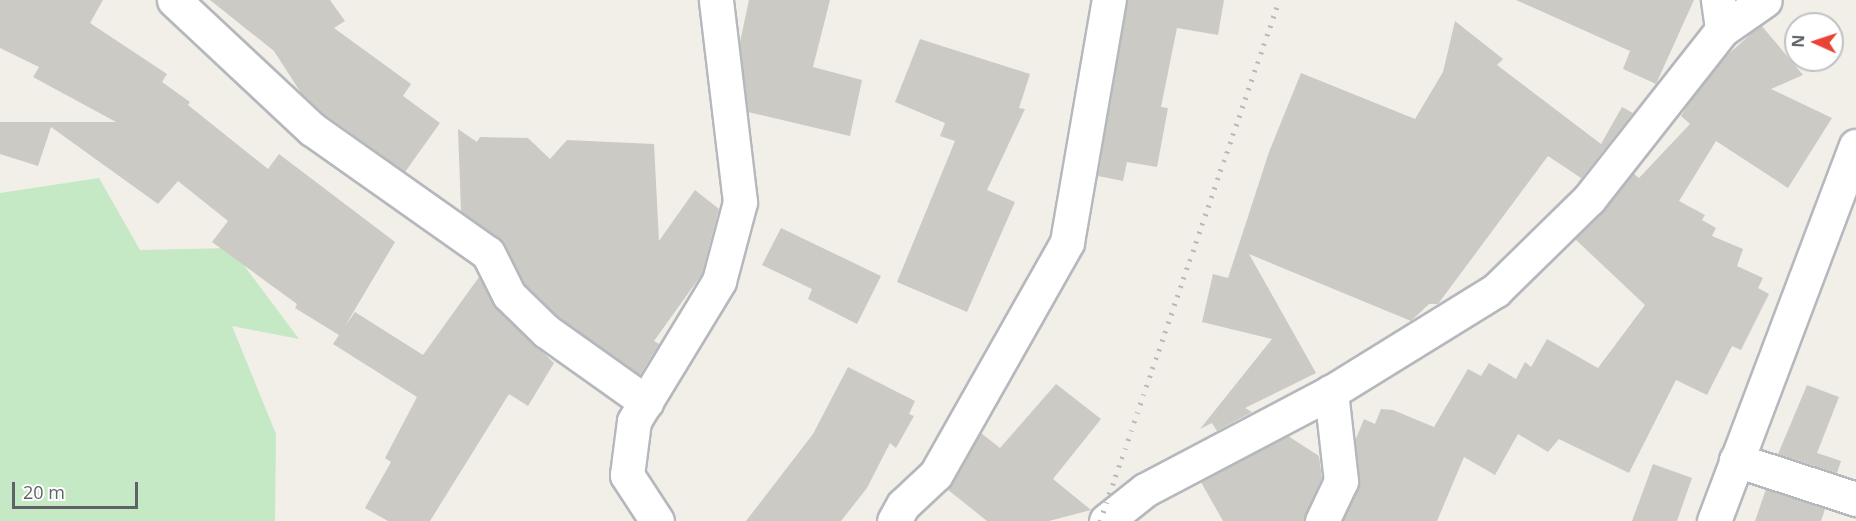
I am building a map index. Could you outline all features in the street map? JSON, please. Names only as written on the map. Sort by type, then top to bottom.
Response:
[{"type":"street","points":[[174,0],[312,129],[488,253],[509,295],[546,331],[646,402]]},
{"type":"street","points":[[657,521],[627,475],[634,421],[719,281],[740,202],[716,0]]},
{"type":"street","points":[[894,521],[903,505],[936,474],[1067,242],[1109,0]]},
{"type":"street","points":[[1106,521],[1145,490],[1331,392],[1496,290],[1589,199],[1720,15],[1765,0]]},
{"type":"street","points":[[1714,521],[1856,146]]},
{"type":"street","points":[[1322,521],[1341,482],[1331,392]]},
{"type":"street","points":[[1736,460],[1856,499]]},
{"type":"green space","points":[[99,178],[140,250],[231,248],[299,339],[232,326],[276,434],[275,521],[0,521],[0,193]]},
{"type":"building","points":[[0,0],[103,0],[90,23],[167,74],[162,82],[190,102],[188,105],[268,169],[279,154],[395,242],[345,326],[355,312],[423,355],[479,277],[496,308],[554,363],[528,406],[509,394],[430,521],[388,521],[365,508],[391,462],[385,458],[417,397],[333,344],[339,335],[295,308],[297,304],[212,242],[228,221],[178,181],[158,204],[51,127],[38,166],[0,154],[0,122],[116,122],[33,77],[39,67],[0,48]]},
{"type":"building","points":[[210,0],[330,0],[345,21],[334,28],[411,84],[403,96],[440,123],[405,172],[324,114],[301,93],[274,51]]},
{"type":"building","points":[[749,0],[830,0],[813,67],[862,80],[850,136],[748,112],[740,42]]},
{"type":"building","points":[[1127,0],[1224,0],[1218,35],[1177,28],[1161,107],[1168,108],[1157,167],[1127,162],[1123,181],[1098,176]]},
{"type":"building","points":[[1516,0],[1694,0],[1656,84],[1623,69],[1630,51]]},
{"type":"building","points":[[1455,21],[1503,59],[1497,65],[1601,144],[1622,107],[1633,113],[1577,184],[1581,178],[1548,156],[1438,304],[1429,304],[1411,321],[1249,254],[1316,373],[1245,408],[1252,412],[1217,431],[1212,423],[1200,429],[1272,339],[1202,322],[1213,274],[1228,278],[1269,152],[1301,73],[1415,119],[1443,72]]},
{"type":"building","points":[[1761,25],[1784,52],[1784,72],[1800,72],[1803,75],[1771,89],[1832,118],[1788,188],[1716,141],[1679,201],[1705,215],[1702,220],[1716,228],[1712,236],[1743,249],[1737,266],[1763,278],[1758,288],[1769,294],[1741,350],[1732,346],[1707,395],[1676,380],[1629,473],[1559,439],[1548,452],[1518,434],[1495,475],[1464,457],[1437,521],[1343,521],[1358,488],[1355,441],[1364,419],[1375,424],[1381,409],[1393,410],[1434,427],[1468,369],[1481,376],[1489,363],[1516,379],[1525,362],[1531,367],[1547,339],[1598,368],[1645,305],[1575,239],[1633,173],[1639,178],[1690,124],[1681,116],[1725,57]]},
{"type":"building","points":[[920,39],[1030,74],[1019,108],[1025,109],[987,190],[1015,202],[967,312],[897,282],[955,141],[940,136],[945,123],[895,102]]},
{"type":"building","points":[[458,129],[477,142],[480,137],[528,138],[550,159],[567,140],[654,144],[659,241],[695,190],[719,209],[702,274],[654,341],[659,344],[640,375],[558,317],[524,284],[504,242],[461,211]]},
{"type":"building","points":[[781,228],[881,276],[857,324],[808,299],[812,289],[762,265]]},
{"type":"building","points":[[848,367],[915,401],[909,414],[914,416],[896,448],[890,443],[867,488],[841,521],[746,521],[813,434]]},
{"type":"building","points":[[1056,384],[1101,419],[1053,479],[1091,510],[1049,521],[987,521],[947,489],[981,433],[1000,448]]},
{"type":"building","points":[[1807,385],[1839,397],[1817,453],[1841,461],[1837,473],[1778,454]]},
{"type":"building","points":[[1288,436],[1319,456],[1322,478],[1304,521],[1223,521],[1201,482]]},
{"type":"building","points":[[1653,464],[1692,478],[1677,521],[1632,521]]},
{"type":"building","points":[[1766,489],[1825,509],[1821,521],[1755,521]]},
{"type":"railway","points":[[1100,521],[1279,0]]}]
